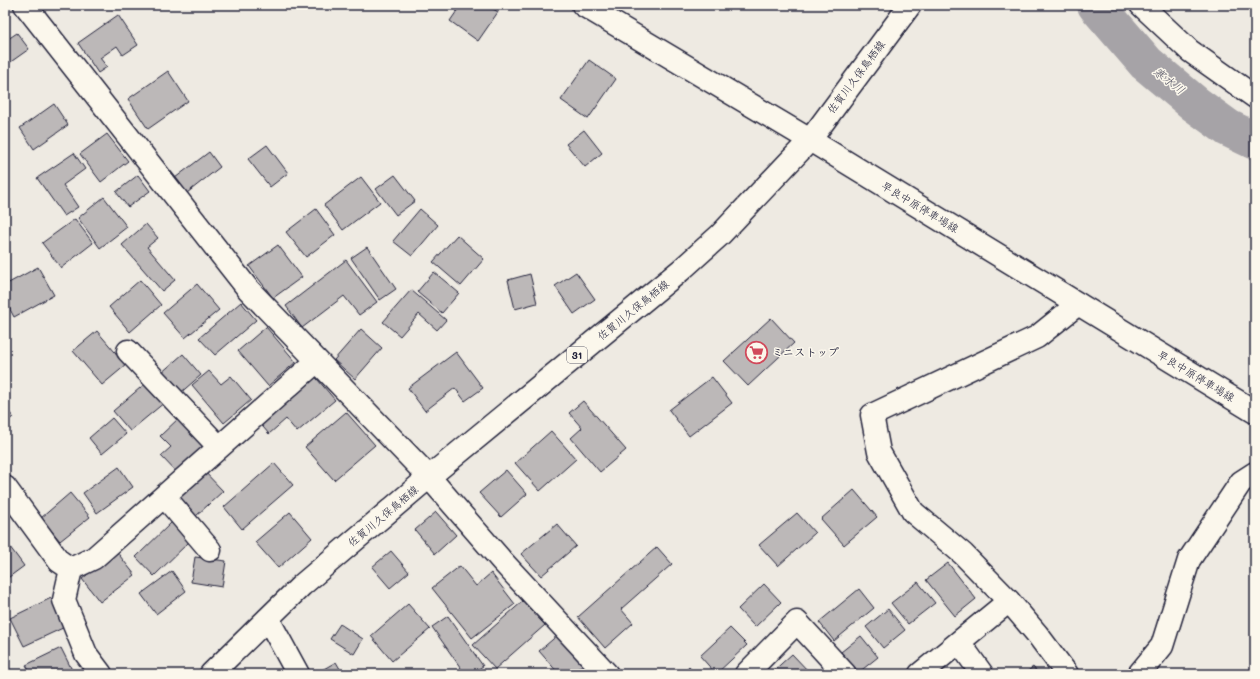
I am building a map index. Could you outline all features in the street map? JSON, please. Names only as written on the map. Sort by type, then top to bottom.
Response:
[{"type":"street","points":[[25,5],[248,289],[429,477],[502,561],[607,674]]},
{"type":"street","name":"早良中原停車場線","points":[[583,5],[810,140],[1255,412]]},
{"type":"street","name":"佐賀川久保鳥栖線","points":[[211,674],[302,585],[429,477],[681,270],[720,234],[810,140],[910,5]]},
{"type":"street","points":[[1141,5],[1190,51],[1255,97]]},
{"type":"street","points":[[1068,674],[1009,601],[963,554],[913,512],[879,452],[872,415],[1037,337],[1078,304]]},
{"type":"street","points":[[128,351],[219,448]]},
{"type":"street","points":[[70,569],[94,558],[317,361]]},
{"type":"street","points":[[1139,674],[1162,646],[1189,560],[1241,482],[1255,473]]},
{"type":"street","points":[[5,487],[59,562],[70,569]]},
{"type":"street","points":[[164,496],[210,550]]},
{"type":"street","points":[[70,569],[64,600],[86,654],[101,674]]},
{"type":"street","points":[[920,674],[1009,601]]},
{"type":"street","points":[[268,619],[298,674]]},
{"type":"street","points":[[746,674],[797,622],[845,674]]},
{"type":"street","points":[[959,642],[982,674]]},
{"type":"building","points":[[461,5],[487,5],[498,12],[478,41],[450,21]]},
{"type":"building","points":[[118,15],[138,45],[123,55],[117,46],[100,58],[107,67],[98,73],[78,43]]},
{"type":"building","points":[[17,33],[29,49],[5,66],[5,41]]},
{"type":"building","points":[[589,60],[616,79],[588,119],[561,100]]},
{"type":"building","points":[[168,71],[188,101],[148,129],[128,99]]},
{"type":"building","points":[[54,104],[68,125],[34,149],[20,128]]},
{"type":"building","points":[[584,130],[602,153],[585,167],[566,144]]},
{"type":"building","points":[[107,134],[128,161],[101,182],[80,154]]},
{"type":"building","points":[[267,145],[288,173],[270,187],[248,159]]},
{"type":"building","points":[[209,152],[220,167],[187,193],[175,178]]},
{"type":"building","points":[[74,153],[85,169],[63,185],[78,207],[64,216],[37,178]]},
{"type":"building","points":[[138,175],[150,191],[128,207],[116,192]]},
{"type":"building","points":[[395,175],[415,201],[396,215],[376,189]]},
{"type":"building","points":[[361,177],[380,202],[343,230],[324,205]]},
{"type":"building","points":[[104,197],[127,227],[100,248],[78,218]]},
{"type":"building","points":[[316,209],[335,235],[306,257],[286,232]]},
{"type":"building","points":[[420,209],[438,225],[412,256],[393,241]]},
{"type":"building","points":[[75,219],[93,243],[61,268],[42,243]]},
{"type":"building","points":[[146,224],[158,238],[147,247],[175,280],[162,291],[122,245]]},
{"type":"building","points":[[457,235],[484,259],[461,286],[433,262]]},
{"type":"building","points":[[278,245],[302,277],[273,298],[249,266]]},
{"type":"building","points":[[367,247],[396,289],[380,300],[351,258]]},
{"type":"building","points":[[346,260],[377,302],[359,315],[344,296],[302,328],[286,306]]},
{"type":"building","points":[[38,267],[54,295],[14,317],[5,300],[5,285]]},
{"type":"building","points":[[434,272],[459,293],[442,313],[417,292]]},
{"type":"building","points":[[576,272],[595,299],[574,314],[555,286]]},
{"type":"building","points":[[530,274],[537,303],[515,309],[508,280]]},
{"type":"building","points":[[140,280],[161,305],[130,332],[109,307]]},
{"type":"building","points":[[197,284],[219,310],[185,338],[163,313]]},
{"type":"building","points":[[411,290],[446,320],[437,330],[419,314],[400,336],[383,322]]},
{"type":"building","points":[[241,302],[256,320],[215,355],[199,338]]},
{"type":"building","points":[[771,318],[794,343],[748,386],[724,361]]},
{"type":"building","points":[[266,327],[296,362],[268,386],[238,351]]},
{"type":"building","points":[[361,329],[382,348],[355,379],[334,360]]},
{"type":"building","points":[[97,331],[126,365],[102,385],[73,351]]},
{"type":"building","points":[[456,352],[483,388],[465,401],[455,388],[425,411],[408,388]]},
{"type":"building","points":[[183,354],[201,375],[178,395],[160,374]]},
{"type":"building","points":[[209,371],[221,384],[231,376],[251,400],[224,423],[192,385]]},
{"type":"building","points":[[312,373],[335,400],[297,432],[286,419],[269,434],[257,420]]},
{"type":"building","points":[[712,377],[732,403],[689,436],[669,410]]},
{"type":"building","points":[[147,382],[165,402],[130,431],[113,411]]},
{"type":"building","points":[[583,401],[626,450],[600,472],[571,438],[582,428],[569,413]]},
{"type":"building","points":[[5,407],[13,417],[5,423]]},
{"type":"building","points":[[346,412],[375,445],[334,480],[305,447]]},
{"type":"building","points":[[180,417],[209,447],[179,475],[161,456],[171,447],[160,436]]},
{"type":"building","points":[[112,418],[126,434],[102,454],[89,438]]},
{"type":"building","points":[[551,431],[576,459],[540,491],[515,463]]},
{"type":"building","points":[[274,463],[293,485],[242,529],[224,507]]},
{"type":"building","points":[[119,467],[133,487],[97,513],[83,493]]},
{"type":"building","points":[[202,469],[223,491],[195,517],[174,495]]},
{"type":"building","points":[[506,470],[527,494],[501,517],[479,493]]},
{"type":"building","points":[[854,490],[877,517],[844,545],[821,519]]},
{"type":"building","points":[[70,493],[90,517],[60,541],[41,518]]},
{"type":"building","points":[[290,512],[312,538],[278,568],[255,542]]},
{"type":"building","points":[[436,512],[456,535],[435,554],[415,530]]},
{"type":"building","points":[[797,513],[815,533],[778,566],[759,545]]},
{"type":"building","points":[[173,521],[191,540],[154,576],[136,557]]},
{"type":"building","points":[[557,524],[576,546],[541,576],[521,554]]},
{"type":"building","points":[[7,543],[24,566],[5,580],[5,544]]},
{"type":"building","points":[[657,547],[672,564],[621,609],[633,623],[605,648],[578,617]]},
{"type":"building","points":[[116,551],[135,575],[100,602],[82,579]]},
{"type":"building","points":[[391,551],[409,572],[390,588],[372,567]]},
{"type":"building","points":[[195,557],[226,561],[222,587],[191,582]]},
{"type":"building","points":[[948,563],[976,599],[955,616],[926,580]]},
{"type":"building","points":[[460,566],[476,586],[491,573],[515,604],[472,638],[432,588]]},
{"type":"building","points":[[172,571],[186,591],[156,614],[141,594]]},
{"type":"building","points":[[918,582],[935,603],[908,624],[891,603]]},
{"type":"building","points":[[764,584],[781,602],[755,627],[738,609]]},
{"type":"building","points":[[859,589],[874,608],[834,641],[819,622]]},
{"type":"building","points":[[51,598],[65,627],[24,646],[10,618]]},
{"type":"building","points":[[523,601],[545,625],[495,669],[473,645]]},
{"type":"building","points":[[408,604],[430,629],[392,661],[371,636]]},
{"type":"building","points":[[888,609],[905,630],[883,648],[866,627]]},
{"type":"building","points":[[448,616],[483,666],[471,674],[465,674],[432,627]]},
{"type":"building","points":[[340,624],[363,639],[354,654],[330,639]]},
{"type":"building","points":[[730,628],[747,645],[716,674],[700,656]]},
{"type":"building","points":[[559,634],[584,663],[572,674],[559,674],[539,651]]},
{"type":"building","points":[[861,636],[878,657],[858,673],[841,652]]},
{"type":"building","points":[[61,648],[74,674],[31,674],[26,665]]},
{"type":"building","points":[[792,654],[810,673],[809,674],[770,674]]},
{"type":"building","points":[[336,662],[343,674],[315,674]]},
{"type":"building","points":[[689,667],[696,674],[682,674]]},
{"type":"building","points":[[1033,667],[1039,674],[1024,674]]},
{"type":"waterway","name":"寒水川","points":[[1096,5],[1146,63],[1195,104],[1228,128],[1255,141]]},
{"type":"place","name":"ミニストップ","points":[[756,352]]}]
